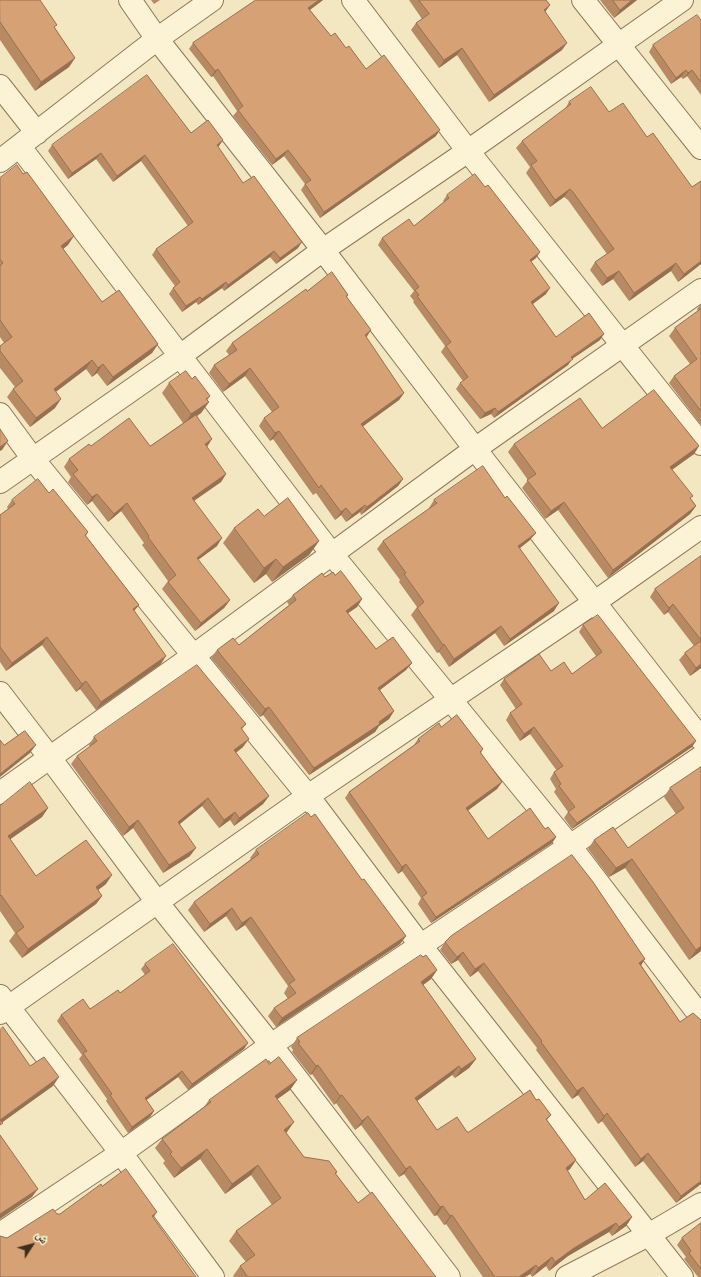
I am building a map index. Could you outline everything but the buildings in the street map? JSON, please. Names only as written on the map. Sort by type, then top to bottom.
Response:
[{"type":"street","points":[[130,0],[158,39],[701,739]]},
{"type":"street","points":[[0,161],[158,39],[212,0]]},
{"type":"street","points":[[353,0],[468,151],[621,346],[701,444]]},
{"type":"street","points":[[583,0],[701,148]]},
{"type":"street","points":[[0,482],[180,356],[323,250],[468,151],[682,0]]},
{"type":"street","points":[[0,86],[37,133]]},
{"type":"street","points":[[20,147],[331,553],[570,846],[701,1017]]},
{"type":"street","points":[[0,793],[192,656],[475,449],[701,290]]},
{"type":"street","points":[[0,414],[33,459],[192,656],[308,796],[421,946],[650,1234],[682,1277]]},
{"type":"street","points":[[213,1277],[121,1153],[3,1005],[158,902],[308,796],[595,602],[701,527]]},
{"type":"street","points":[[0,693],[158,902],[271,1045],[449,1277]]},
{"type":"street","points":[[0,1234],[121,1153],[271,1045],[421,946],[701,757]]},
{"type":"street","points":[[567,1277],[650,1234],[701,1204]]}]
